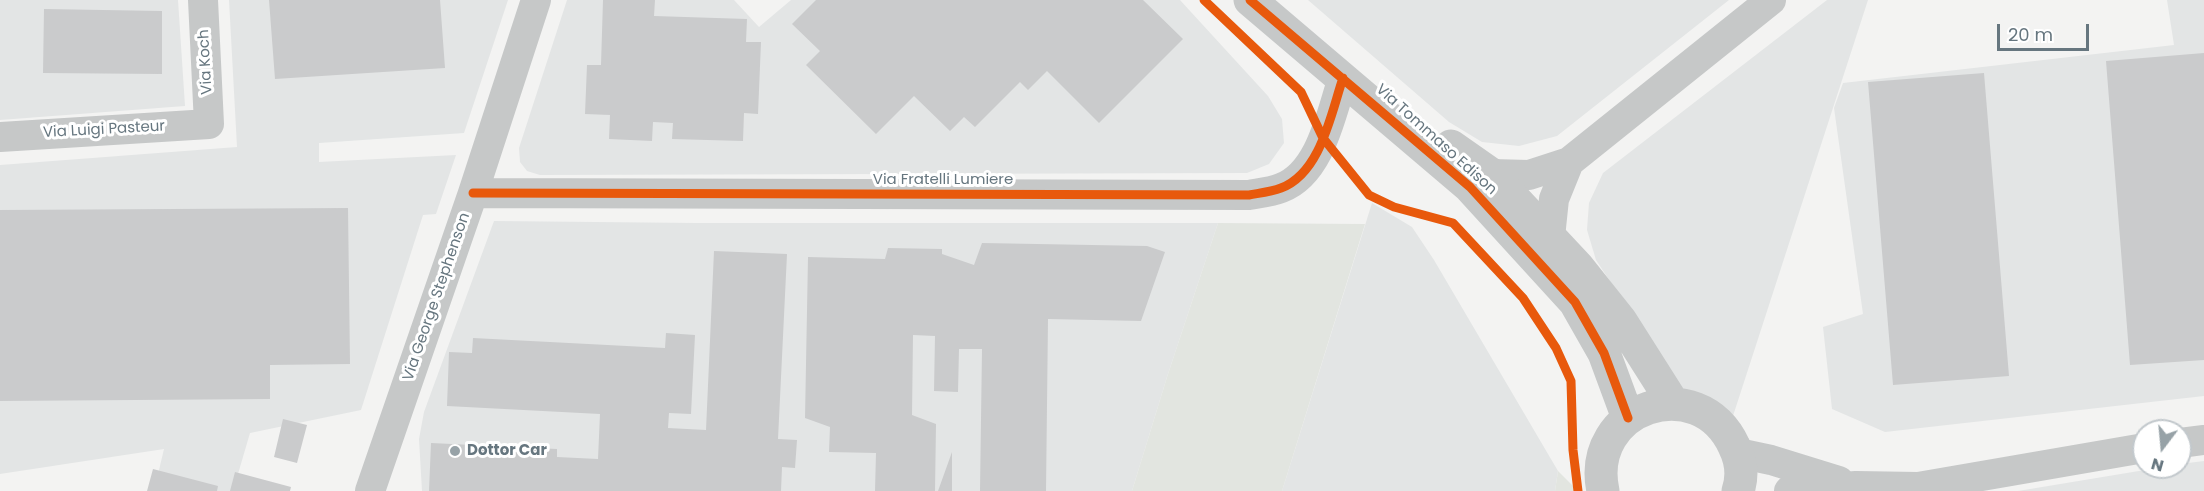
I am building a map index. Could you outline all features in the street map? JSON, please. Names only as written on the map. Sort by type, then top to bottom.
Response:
[{"type":"street","name":"Via Koch","points":[[203,0],[209,124]]},
{"type":"street","name":"Via George Stephenson","points":[[370,491],[473,194],[536,0]]},
{"type":"street","name":"Via Tommaso Edison","points":[[1250,0],[1470,187],[1575,303],[1604,353],[1628,418]]},
{"type":"street","points":[[1491,174],[1528,175],[1569,162],[1771,0]]},
{"type":"street","name":"Via Fratelli Lumiere","points":[[473,194],[1250,195],[1283,188],[1308,168],[1323,138],[1343,78]]},
{"type":"street","name":"Via Tommaso Edison","points":[[1370,100],[1434,134],[1491,174],[1550,237],[1622,321],[1674,403]]},
{"type":"street","name":"Via Luigi Pasteur","points":[[0,137],[209,124]]},
{"type":"street","points":[[1550,237],[1554,199],[1569,162]]},
{"type":"street","points":[[1603,491],[1600,476],[1603,454],[1613,434],[1628,418],[1649,406],[1674,403],[1695,408],[1713,418],[1728,433],[1738,453],[1741,469],[1738,491]]},
{"type":"street","points":[[1789,491],[1856,486],[1918,487],[2132,450]]},
{"type":"street","points":[[1738,453],[1771,459],[1856,486]]},
{"type":"shaded area","points":[[0,0],[178,0],[185,106],[0,120]]},
{"type":"shaded area","points":[[229,0],[508,0],[464,133],[319,143],[319,162],[456,155],[436,214],[423,215],[361,410],[250,433],[233,491],[154,491],[164,449],[0,474],[0,165],[237,147]]},
{"type":"shaded area","points":[[567,0],[734,0],[759,27],[791,0],[1180,0],[1268,96],[1282,119],[1284,143],[1269,164],[1247,173],[540,175],[527,171],[520,162],[519,148]]},
{"type":"shaded area","points":[[1308,0],[1729,0],[1557,136],[1519,146],[1482,142],[1449,122]]},
{"type":"shaded area","points":[[1827,0],[1868,0],[1732,419],[1681,389],[1596,260],[1587,230],[1589,203],[1603,173]]},
{"type":"shaded area","points":[[2167,0],[2204,0],[2204,396],[1885,432],[1832,409],[1823,327],[1863,314],[1834,108],[1843,83],[2174,45]]},
{"type":"shaded area","points":[[1372,203],[1412,227],[1434,260],[1558,471],[1555,491],[1282,491]]},
{"type":"shaded area","points":[[494,221],[1218,223],[1132,491],[422,491],[419,439],[424,412]]},
{"type":"shaded area","points":[[1218,223],[1365,224],[1282,491],[1132,491],[1167,377]]},
{"type":"shaded area","points":[[2204,461],[2204,491],[2018,491],[2132,472],[2132,479],[2192,479],[2192,462]]},
{"type":"shaded area","points":[[1558,471],[1578,491],[1555,491]]},
{"type":"building","points":[[269,0],[440,0],[445,68],[275,79]]},
{"type":"building","points":[[603,0],[655,0],[654,16],[747,19],[746,42],[761,42],[758,114],[744,113],[743,141],[672,139],[673,123],[653,122],[652,141],[609,139],[610,115],[585,114],[587,65],[601,65]]},
{"type":"building","points":[[816,0],[1143,0],[1183,39],[1099,123],[1047,71],[1028,90],[1020,82],[975,127],[964,117],[950,131],[914,96],[876,134],[806,65],[820,51],[792,24]]},
{"type":"building","points":[[44,9],[162,11],[162,74],[43,73]]},
{"type":"building","points":[[2204,53],[2204,360],[2130,365],[2106,61]]},
{"type":"building","points":[[1984,73],[2009,376],[1893,385],[1868,82]]},
{"type":"building","points":[[348,208],[350,364],[270,365],[270,399],[0,401],[0,210]]},
{"type":"building","points":[[982,243],[1147,246],[1165,252],[1141,321],[1048,319],[1046,491],[980,491],[982,349],[959,349],[958,392],[934,391],[935,336],[913,335],[912,415],[936,424],[935,491],[875,491],[876,453],[829,452],[830,427],[805,418],[808,257],[885,259],[888,248],[942,249],[942,254],[974,265]]},
{"type":"building","points":[[714,251],[787,254],[778,439],[797,440],[795,468],[782,467],[781,491],[429,491],[431,443],[557,449],[557,457],[598,459],[600,414],[447,406],[449,352],[472,353],[473,338],[665,348],[666,333],[695,335],[691,414],[669,413],[668,428],[706,430]]},
{"type":"building","points":[[283,419],[307,425],[297,463],[274,457]]},
{"type":"building","points":[[952,452],[952,491],[938,491]]},
{"type":"building","points":[[153,469],[218,486],[217,491],[147,491]]},
{"type":"building","points":[[235,472],[291,487],[290,491],[230,491]]},
{"type":"cycle path","points":[[1204,0],[1301,92],[1323,138],[1369,195],[1394,207],[1453,223],[1523,298],[1556,348],[1571,381],[1573,450],[1578,491]]},
{"type":"cycle path","points":[[1250,0],[1470,187],[1575,302],[1604,353],[1628,418]]},
{"type":"cycle path","points":[[473,193],[1249,195],[1281,188],[1295,180],[1306,169],[1315,156],[1329,124],[1343,78]]},
{"type":"place","name":"Dottor Car","points":[[455,451]]}]
